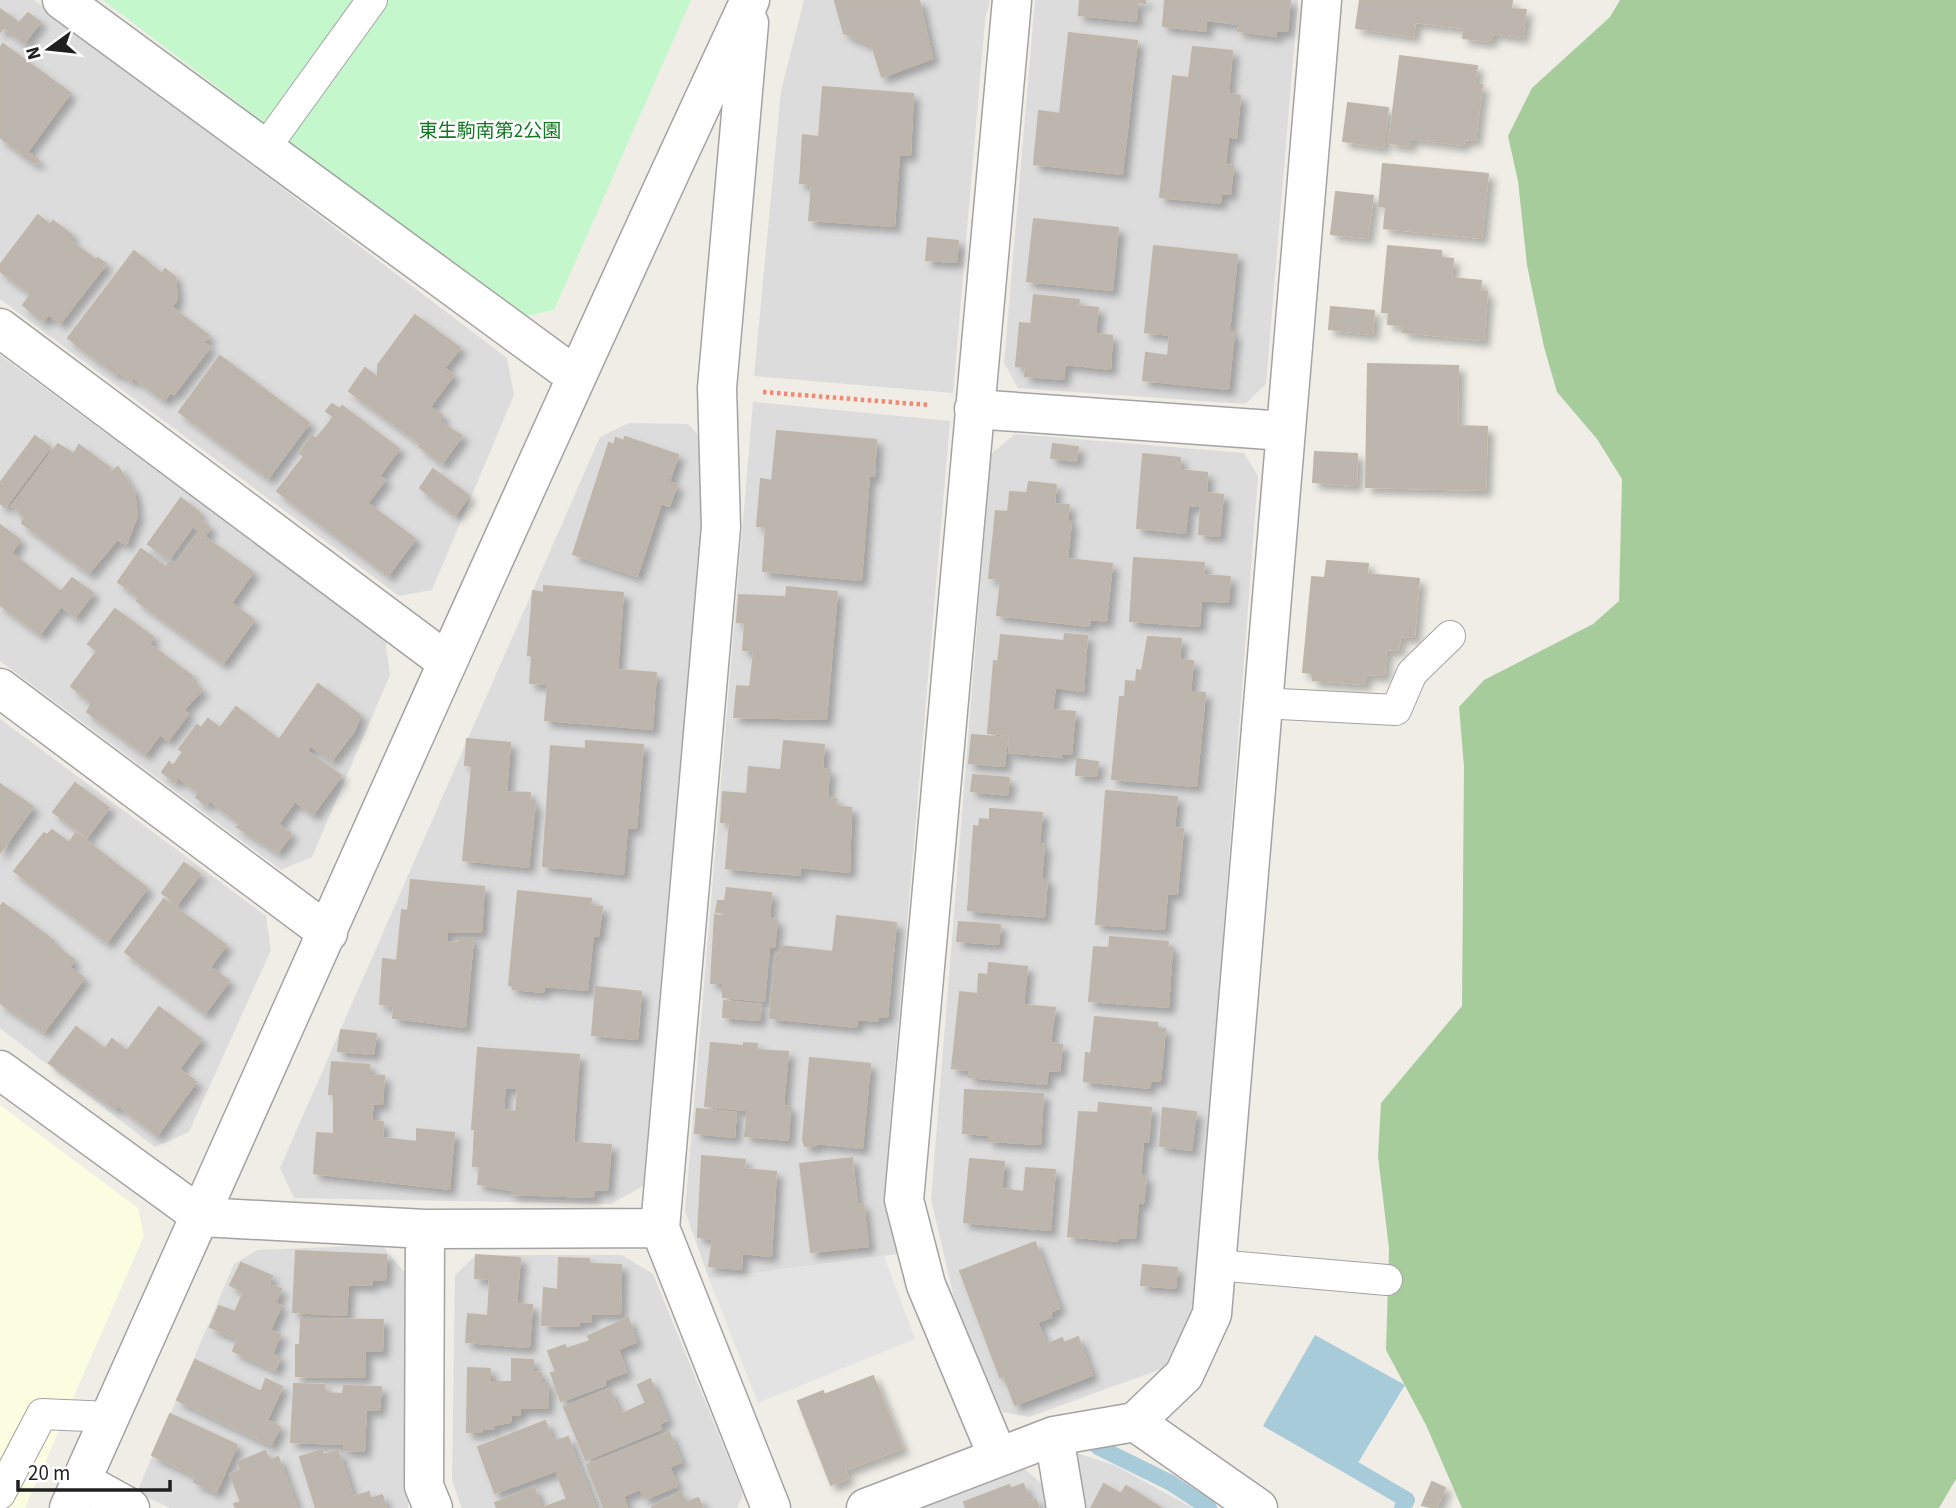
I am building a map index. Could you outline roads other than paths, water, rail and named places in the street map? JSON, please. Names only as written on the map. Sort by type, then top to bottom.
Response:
[{"type":"street","points":[[62,0],[263,151],[575,376]]},
{"type":"street","points":[[130,1508],[75,1494],[202,1217],[575,376],[751,0]]},
{"type":"street","points":[[751,0],[717,388],[721,527],[660,1228],[771,1508]]},
{"type":"street","points":[[998,1457],[926,1284],[904,1200],[1012,0]]},
{"type":"street","points":[[866,1508],[1054,1436],[1135,1422],[1184,1375],[1212,1314],[1322,0]]},
{"type":"street","points":[[0,328],[447,662]]},
{"type":"street","points":[[974,408],[1284,430]]},
{"type":"street","points":[[0,688],[328,933]]},
{"type":"street","points":[[0,1070],[202,1217],[425,1229],[660,1228]]},
{"type":"street","points":[[425,1229],[424,1486],[433,1508]]},
{"type":"street","points":[[1135,1422],[1258,1508]]},
{"type":"street","points":[[1054,1436],[1066,1508]]},
{"type":"lane","points":[[263,151],[372,0]]},
{"type":"lane","points":[[1262,702],[1396,710],[1412,673],[1450,635]]},
{"type":"lane","points":[[1216,1265],[1387,1280]]},
{"type":"lane","points":[[0,1494],[42,1413],[110,1417]]},
{"type":"water","points":[[1315,1335],[1405,1385],[1350,1476],[1263,1426]]},
{"type":"waterway","points":[[1098,1447],[1171,1483],[1209,1508]]},
{"type":"waterway","points":[[1354,1469],[1407,1500],[1402,1508]]},
{"type":"park label","name":"東生駒南第2公園","points":[[490,130]]}]
